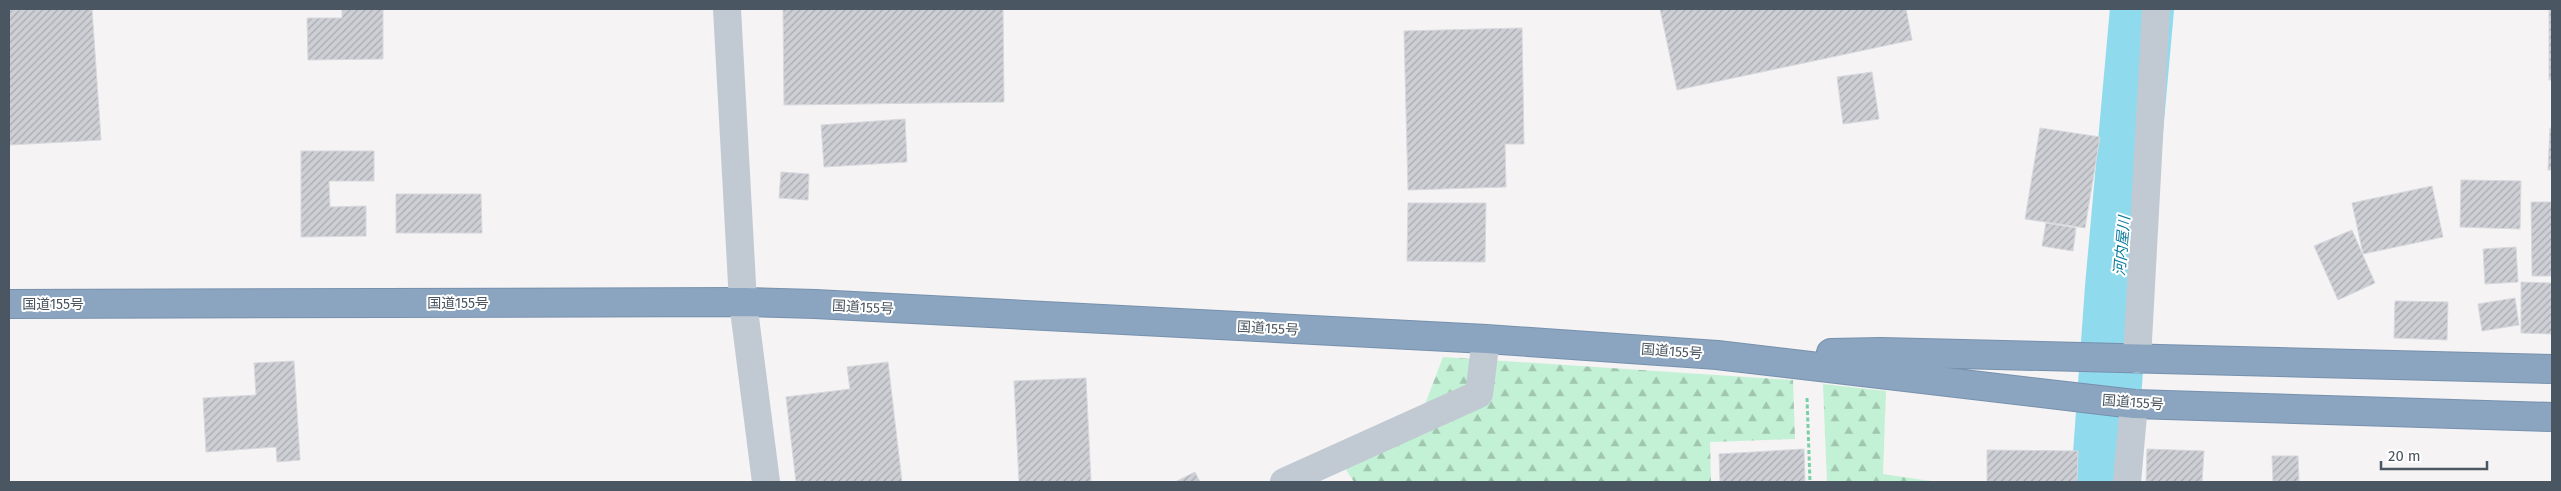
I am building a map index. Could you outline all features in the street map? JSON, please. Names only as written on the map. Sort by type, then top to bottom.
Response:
[{"type":"highway","name":"国道155号","points":[[9,304],[743,302],[1486,339],[1717,354],[2134,404],[2552,417]]},
{"type":"highway","name":"国道155号","points":[[1717,354],[1881,352],[2552,369]]},
{"type":"street","points":[[727,9],[743,302],[766,482]]},
{"type":"street","points":[[2137,359],[2156,9]]},
{"type":"street","points":[[1284,482],[1479,394],[1486,339]]},
{"type":"street","points":[[2127,482],[2134,404]]},
{"type":"path","points":[[1805,365],[1810,482]]},
{"type":"green space","points":[[1443,357],[1793,380],[1795,439],[1710,442],[1711,482],[1354,482],[1345,468],[1416,428]]},
{"type":"green space","points":[[1823,384],[1886,391],[1883,474],[1937,482],[1827,482]]},
{"type":"building","points":[[92,9],[101,140],[9,145],[9,10]]},
{"type":"building","points":[[342,9],[383,9],[383,59],[308,60],[307,18],[342,18]]},
{"type":"building","points":[[783,9],[1003,9],[1004,102],[784,105]]},
{"type":"building","points":[[1660,9],[1906,9],[1912,40],[1677,90]]},
{"type":"building","points":[[2549,9],[2552,9],[2552,80],[2549,80]]},
{"type":"building","points":[[1522,28],[1524,144],[1505,144],[1506,187],[1408,190],[1404,31]]},
{"type":"building","points":[[1872,72],[1879,119],[1843,124],[1837,77]]},
{"type":"building","points":[[905,119],[907,162],[824,167],[821,125]]},
{"type":"building","points":[[2040,128],[2100,137],[2085,228],[2025,219]]},
{"type":"building","points":[[2550,128],[2552,128],[2552,170],[2548,170]]},
{"type":"building","points":[[301,151],[374,151],[374,181],[329,181],[330,207],[366,206],[366,236],[301,237]]},
{"type":"building","points":[[781,172],[809,174],[808,200],[779,198]]},
{"type":"building","points":[[2461,180],[2521,181],[2520,229],[2460,227]]},
{"type":"building","points":[[2432,186],[2443,237],[2363,254],[2352,203]]},
{"type":"building","points":[[396,194],[481,194],[482,233],[396,233]]},
{"type":"building","points":[[2531,202],[2552,202],[2552,276],[2532,276]]},
{"type":"building","points":[[1408,203],[1486,203],[1485,262],[1407,261]]},
{"type":"building","points":[[2046,223],[2076,228],[2073,251],[2042,246]]},
{"type":"building","points":[[2352,230],[2375,283],[2338,300],[2314,246]]},
{"type":"building","points":[[2516,247],[2518,282],[2485,284],[2483,249]]},
{"type":"building","points":[[2521,282],[2552,283],[2552,334],[2521,333]]},
{"type":"building","points":[[2515,298],[2519,325],[2482,331],[2478,304]]},
{"type":"building","points":[[2395,301],[2448,302],[2447,340],[2394,338]]},
{"type":"building","points":[[294,361],[300,460],[277,462],[276,447],[206,452],[203,398],[256,395],[254,363]]},
{"type":"building","points":[[888,362],[902,482],[796,482],[786,397],[850,389],[847,367]]},
{"type":"building","points":[[1086,378],[1091,482],[1019,482],[1014,381]]},
{"type":"building","points":[[1804,449],[1805,482],[1720,482],[1719,454]]},
{"type":"building","points":[[2147,449],[2204,451],[2202,482],[2146,482]]},
{"type":"building","points":[[1987,450],[2078,451],[2077,482],[1987,482]]},
{"type":"building","points":[[2272,456],[2298,456],[2299,482],[2273,482]]},
{"type":"building","points":[[1195,472],[1200,482],[1175,482]]},
{"type":"waterway","name":"河内屋川","points":[[2103,482],[2117,287],[2142,9]]}]
